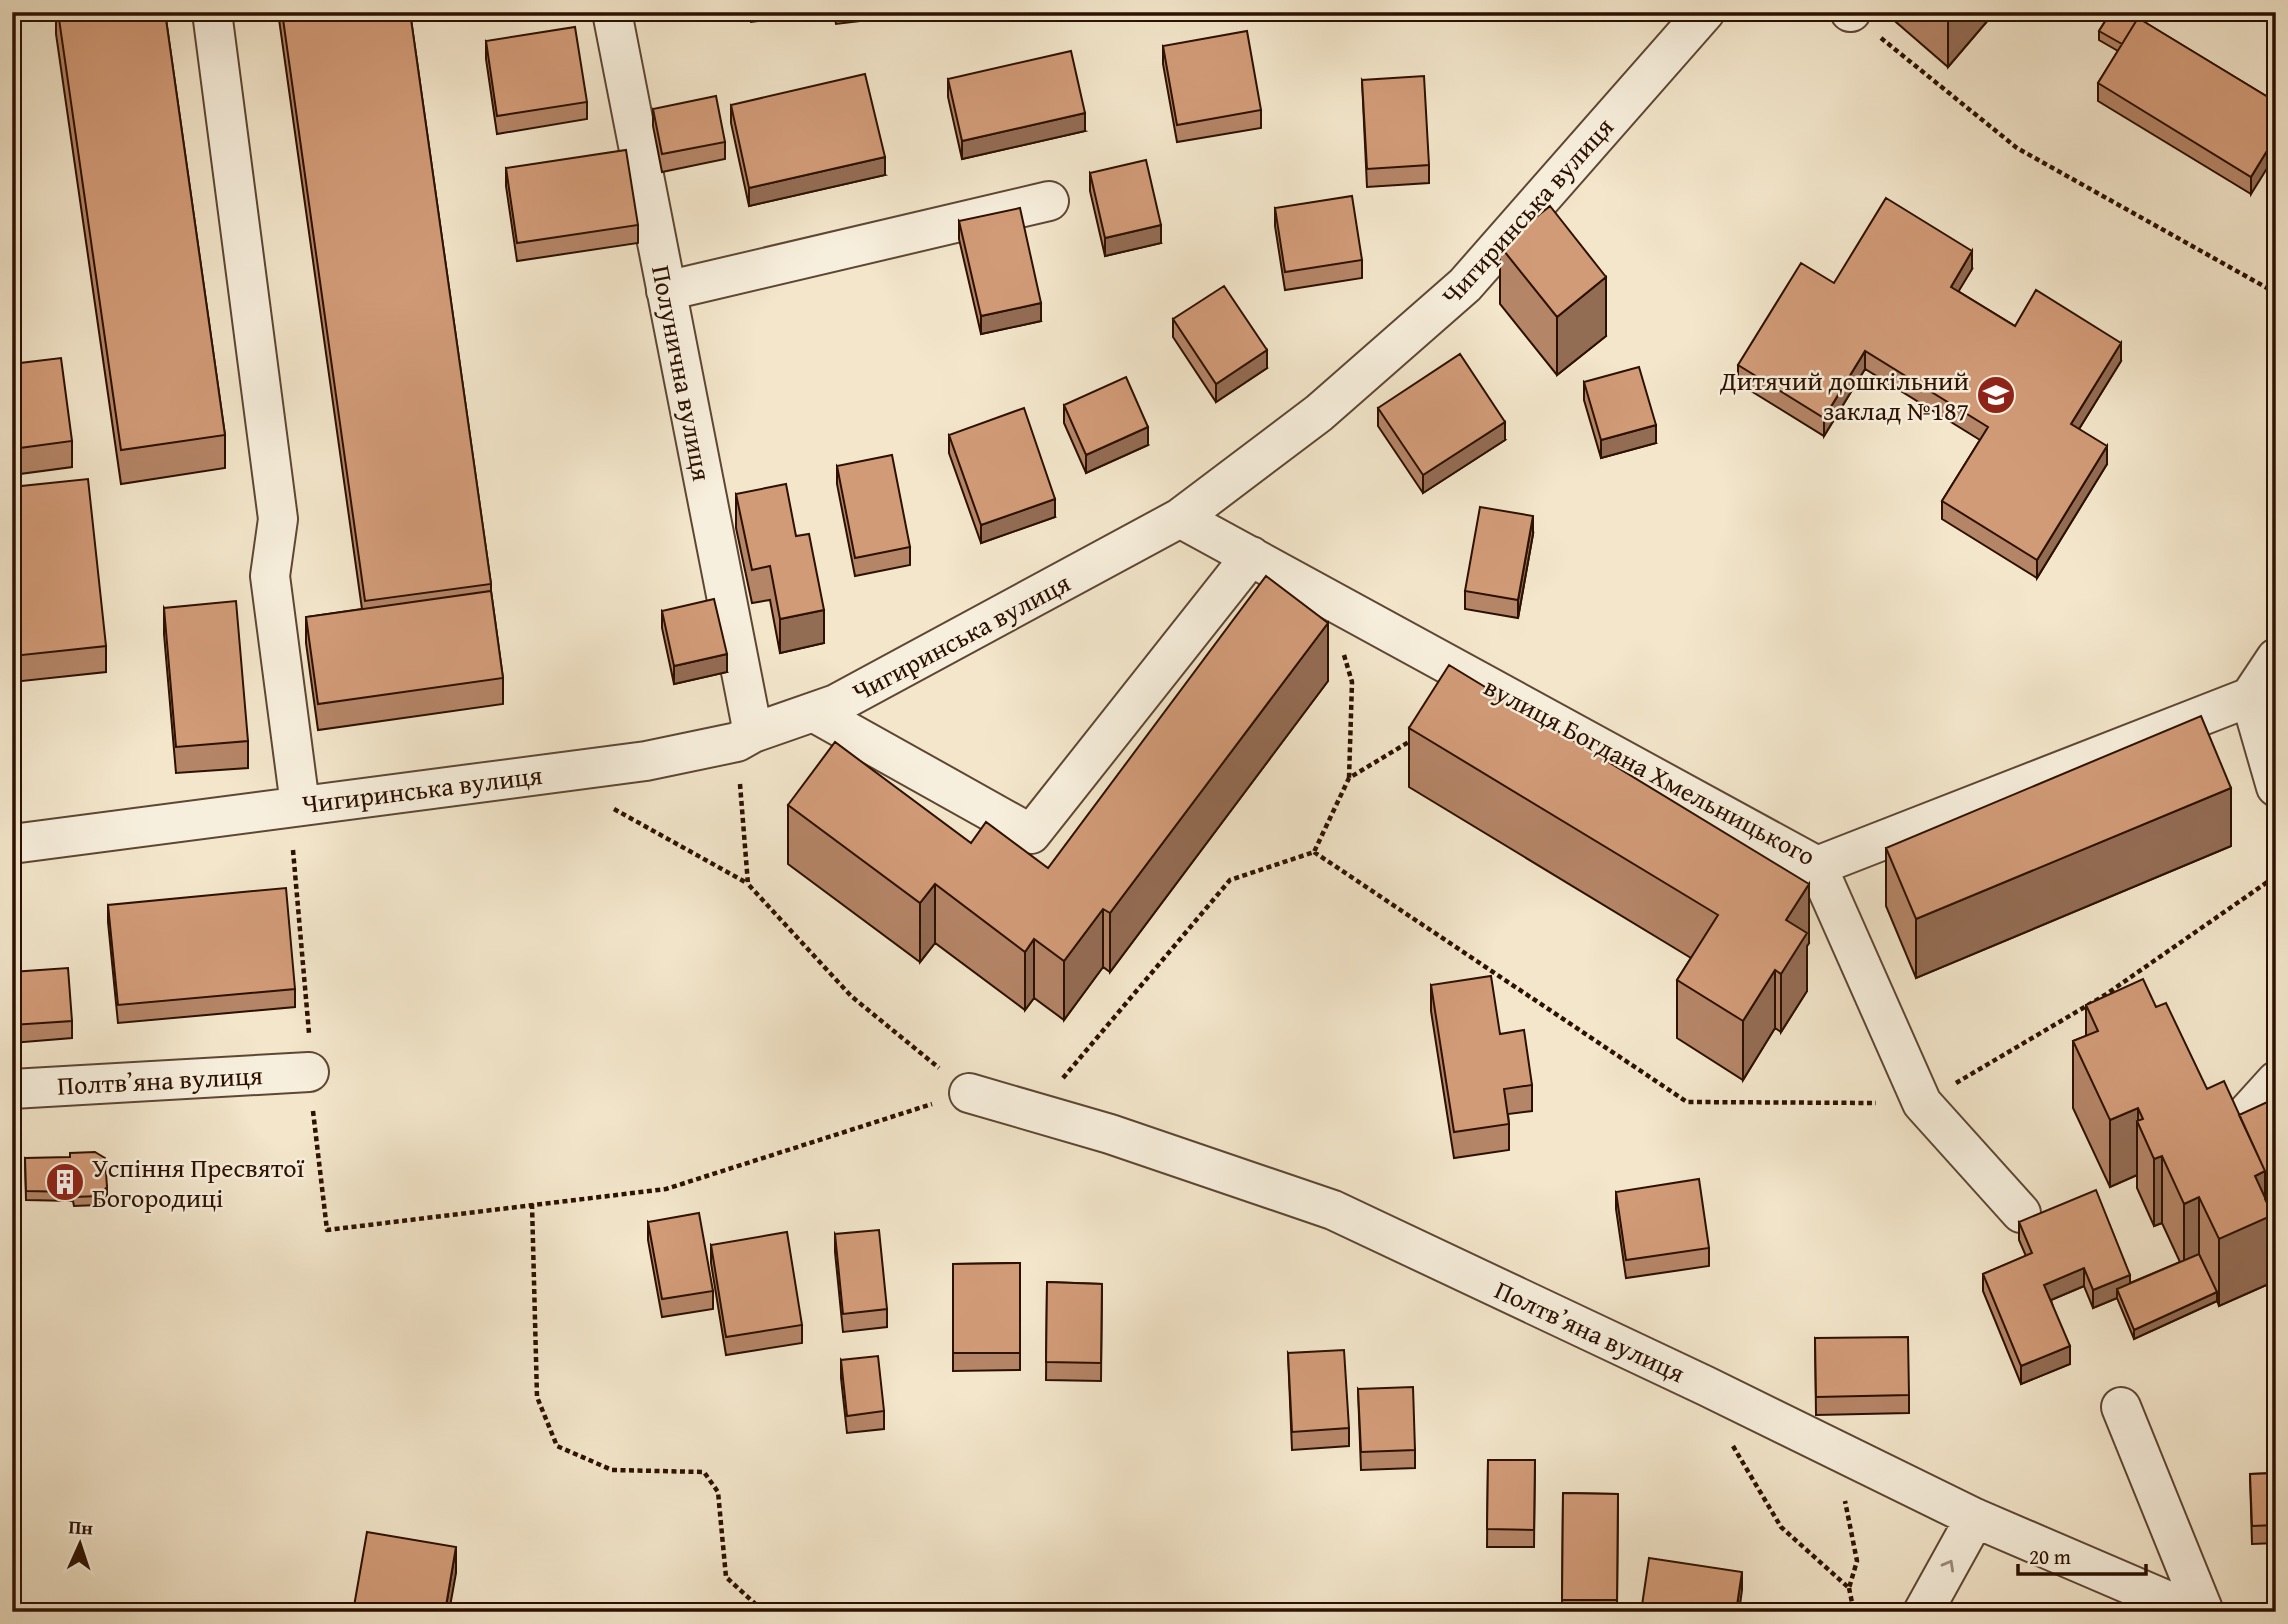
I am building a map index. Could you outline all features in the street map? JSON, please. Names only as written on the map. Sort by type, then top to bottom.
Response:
[{"type":"street","points":[[212,12],[278,519],[270,576],[295,806]]},
{"type":"street","name":"Полунична вулиця","points":[[612,12],[666,291],[745,737]]},
{"type":"street","name":"Чигиринська вулиця","points":[[12,844],[646,761],[745,737],[836,704],[1180,518],[1319,414],[1465,285],[1705,12]]},
{"type":"street","points":[[666,291],[1049,201]]},
{"type":"street","name":"вулиця Богдана Хмельницького","points":[[1180,518],[1817,866],[2250,697]]},
{"type":"street","points":[[813,712],[1031,834],[1251,556]]},
{"type":"street","points":[[2276,658],[2250,697],[2276,787]]},
{"type":"street","points":[[1817,866],[1922,1103],[2021,1213]]},
{"type":"street","name":"Полтвʼяна вулиця","points":[[12,1089],[309,1072]]},
{"type":"street","points":[[2247,1113],[2276,1081]]},
{"type":"street","name":"Полтвʼяна вулиця","points":[[970,1093],[1035,1110],[1333,1210],[1721,1393],[1975,1518],[2194,1612]]},
{"type":"street","points":[[2120,1407],[2204,1612]]},
{"type":"street","points":[[1923,1612],[1975,1518]]},
{"type":"path","points":[[1850,12],[2017,148],[2276,293]]},
{"type":"path","points":[[1035,1110],[1230,880],[1314,852],[1349,778],[1352,682],[1326,597]]},
{"type":"path","points":[[745,737],[748,884]]},
{"type":"path","points":[[1349,778],[1415,739]]},
{"type":"path","points":[[608,805],[748,884],[851,996],[970,1093]]},
{"type":"path","points":[[295,806],[311,1060],[309,1072],[327,1230],[666,1189],[970,1093]]},
{"type":"path","points":[[1314,852],[1687,1102],[1922,1103],[2105,995],[2276,876]]},
{"type":"path","points":[[532,1204],[537,1397],[557,1446],[611,1470],[704,1472],[718,1492],[726,1577],[764,1612]]},
{"type":"path","points":[[1721,1393],[1724,1430],[1781,1527],[1849,1588]]},
{"type":"path","points":[[1838,1452],[1840,1479],[1857,1561],[1849,1588],[1854,1612]]},
{"type":"building","points":[[58,12],[165,12],[225,435],[121,450]]},
{"type":"building","points":[[282,12],[410,12],[491,584],[365,601]]},
{"type":"building","points":[[2111,12],[2146,12],[2142,20],[2138,18],[2122,44],[2099,31]]},
{"type":"building","points":[[2138,18],[2276,102],[2276,136],[2251,177],[2098,83]]},
{"type":"building","points":[[575,27],[587,102],[497,116],[486,41]]},
{"type":"building","points":[[1247,31],[1261,110],[1177,125],[1163,46]]},
{"type":"building","points":[[1071,51],[1085,113],[962,141],[948,79]]},
{"type":"building","points":[[865,74],[885,157],[749,188],[731,105]]},
{"type":"building","points":[[1424,76],[1429,165],[1367,169],[1362,80]]},
{"type":"building","points":[[716,96],[725,142],[662,154],[653,109]]},
{"type":"building","points":[[626,150],[638,225],[517,243],[506,168]]},
{"type":"building","points":[[1146,160],[1161,225],[1105,238],[1090,173]]},
{"type":"building","points":[[1352,196],[1362,260],[1285,272],[1275,208]]},
{"type":"building","points":[[1886,198],[1972,251],[1951,287],[2015,326],[2036,290],[2121,343],[2071,424],[2107,446],[2037,560],[1942,501],[1988,427],[1865,351],[1824,418],[1738,365],[1801,263],[1834,283]]},
{"type":"building","points":[[1550,206],[1606,277],[1557,317],[1500,246]]},
{"type":"building","points":[[1020,208],[1041,303],[981,316],[959,221]]},
{"type":"building","points":[[1224,286],[1267,350],[1216,384],[1173,319]]},
{"type":"building","points":[[1460,354],[1505,422],[1423,475],[1378,408]]},
{"type":"building","points":[[61,358],[72,441],[12,449],[12,364]]},
{"type":"building","points":[[1639,367],[1656,425],[1601,440],[1584,382]]},
{"type":"building","points":[[1126,377],[1148,427],[1086,455],[1064,405]]},
{"type":"building","points":[[1024,408],[1055,499],[981,525],[949,435]]},
{"type":"building","points":[[892,455],[910,547],[855,558],[837,466]]},
{"type":"building","points":[[88,479],[106,646],[13,656],[12,487]]},
{"type":"building","points":[[786,484],[796,536],[809,534],[824,610],[780,619],[770,566],[752,570],[736,494]]},
{"type":"building","points":[[1480,507],[1533,516],[1518,600],[1465,591]]},
{"type":"building","points":[[1266,576],[1328,623],[1110,913],[1103,909],[1064,961],[1034,939],[1025,952],[935,884],[920,903],[788,805],[835,742],[971,843],[986,822],[1048,868]]},
{"type":"building","points":[[491,591],[503,678],[318,704],[306,617]]},
{"type":"building","points":[[714,599],[727,654],[674,666],[662,611]]},
{"type":"building","points":[[236,601],[248,741],[176,747],[164,608]]},
{"type":"building","points":[[1449,665],[1809,884],[1786,920],[1807,933],[1781,974],[1775,970],[1743,1021],[1677,980],[1718,915],[1409,728]]},
{"type":"building","points":[[2201,716],[2231,788],[1916,919],[1886,848]]},
{"type":"building","points":[[286,888],[295,989],[118,1005],[108,905]]},
{"type":"building","points":[[68,968],[72,1021],[12,1025],[12,972]]},
{"type":"building","points":[[1491,976],[1500,1034],[1524,1030],[1532,1085],[1504,1089],[1509,1124],[1454,1132],[1431,985]]},
{"type":"building","points":[[2143,979],[2156,1007],[2166,1003],[2207,1089],[2224,1081],[2265,1171],[2255,1176],[2273,1215],[2219,1239],[2199,1197],[2184,1204],[2162,1156],[2154,1159],[2137,1121],[2143,1119],[2138,1108],[2110,1120],[2073,1041],[2098,1031],[2086,1005]]},
{"type":"building","points":[[2276,1098],[2276,1207],[2270,1209],[2265,1199],[2265,1171],[2239,1115]]},
{"type":"building","name":"Успіння Пресвятої Богородиці","points":[[95,1152],[105,1158],[107,1187],[99,1196],[74,1197],[73,1192],[26,1191],[25,1158],[70,1157],[70,1153]]},
{"type":"building","points":[[1699,1179],[1709,1248],[1626,1260],[1616,1192]]},
{"type":"building","points":[[2096,1190],[2130,1275],[2093,1290],[2084,1268],[2044,1285],[2070,1346],[2021,1366],[1983,1274],[2032,1253],[2019,1222]]},
{"type":"building","points":[[699,1213],[713,1291],[662,1299],[648,1222]]},
{"type":"building","points":[[879,1230],[887,1309],[843,1314],[835,1234]]},
{"type":"building","points":[[787,1232],[802,1325],[726,1337],[711,1245]]},
{"type":"building","points":[[2199,1254],[2217,1292],[2134,1330],[2117,1289]]},
{"type":"building","points":[[1020,1263],[1020,1353],[953,1353],[953,1264]]},
{"type":"building","points":[[1047,1282],[1102,1284],[1101,1363],[1046,1362]]},
{"type":"building","points":[[1908,1337],[1909,1395],[1816,1397],[1815,1338]]},
{"type":"building","points":[[1344,1350],[1349,1428],[1292,1432],[1288,1353]]},
{"type":"building","points":[[878,1356],[884,1411],[847,1416],[841,1360]]},
{"type":"building","points":[[1413,1387],[1415,1450],[1361,1452],[1358,1389]]},
{"type":"building","points":[[1488,1460],[1535,1460],[1534,1530],[1487,1529]]},
{"type":"building","points":[[2276,1473],[2276,1525],[2252,1526],[2250,1474]]},
{"type":"building","points":[[1563,1493],[1618,1494],[1617,1600],[1562,1600]]},
{"type":"building","points":[[367,1532],[456,1547],[445,1612],[353,1612]]},
{"type":"building","points":[[1649,1558],[1742,1572],[1736,1612],[1641,1612]]},
{"type":"place","name":"Дитячий дошкільний заклад №187","points":[[1996,395]]},
{"type":"place","name":"Успіння Пресвятої Богородиці","points":[[65,1182]]}]
